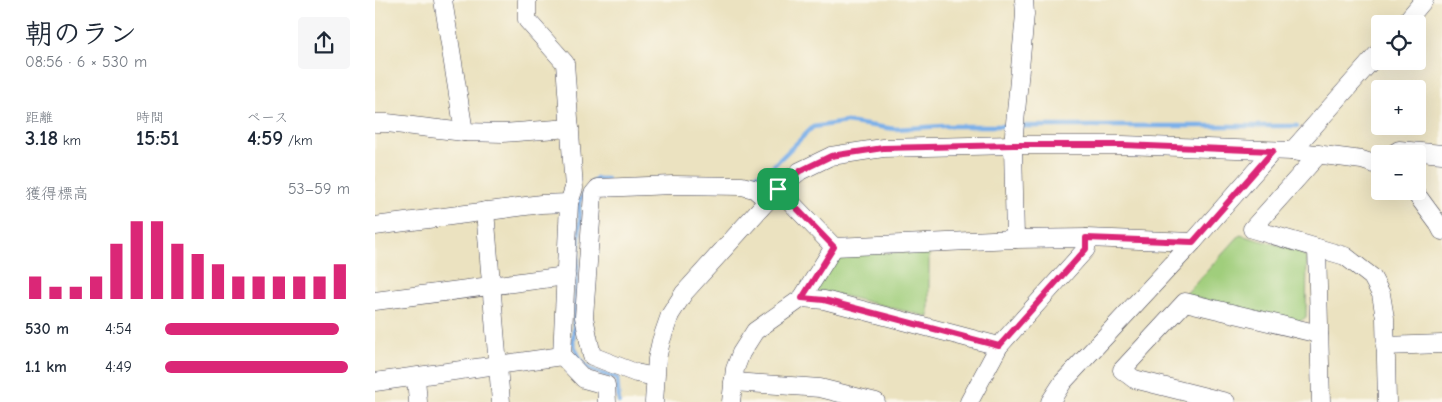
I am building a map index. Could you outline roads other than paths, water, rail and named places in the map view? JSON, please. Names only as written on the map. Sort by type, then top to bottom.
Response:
[{"type":"street","points":[[443,0],[464,132]]},
{"type":"street","points":[[527,0],[527,20],[565,63],[570,128],[579,193],[584,317],[592,356],[636,373],[655,377]]},
{"type":"street","points":[[1015,240],[1014,133],[1025,14],[1024,0]]},
{"type":"street","points":[[1412,15],[1425,0]]},
{"type":"street","points":[[1292,152],[1371,61]]},
{"type":"street","points":[[375,124],[387,123],[464,132],[503,133],[570,128]]},
{"type":"street","points":[[654,402],[655,377],[661,341],[670,315],[684,293],[773,195],[800,171],[831,156],[1014,133],[1123,145],[1319,154],[1371,163]]},
{"type":"street","points":[[1050,402],[1063,382],[1193,242],[1273,151]]},
{"type":"street","points":[[1426,153],[1442,154]]},
{"type":"street","points":[[1319,154],[1252,229],[1345,256],[1372,277],[1381,294],[1385,318],[1387,402]]},
{"type":"street","points":[[375,226],[541,204],[598,188],[673,185],[742,186],[773,195],[834,247],[1086,238],[1193,242]]},
{"type":"street","points":[[579,193],[566,276],[562,356],[584,378],[605,385],[607,402]]},
{"type":"street","points":[[1421,200],[1442,231]]},
{"type":"street","points":[[485,211],[501,402]]},
{"type":"street","points":[[969,402],[999,346],[1086,249],[1086,238]]},
{"type":"street","points":[[731,402],[735,369],[741,353],[755,331],[802,298],[834,247]]},
{"type":"street","points":[[1317,248],[1321,402]]},
{"type":"street","points":[[375,301],[566,276]]},
{"type":"street","points":[[802,298],[824,300],[999,346]]},
{"type":"street","points":[[1226,402],[1134,379],[1122,370],[1185,302],[1319,334]]},
{"type":"street","points":[[1385,346],[1442,344]]},
{"type":"street","points":[[375,382],[416,378],[562,356]]},
{"type":"street","points":[[416,378],[419,402]]},
{"type":"street","points":[[733,382],[820,388],[876,402]]},
{"type":"waterway","points":[[742,178],[766,173],[813,127],[846,122],[895,129],[943,126],[1011,126]]},
{"type":"waterway","points":[[1019,126],[1297,126]]},
{"type":"waterway","points":[[592,184],[596,179],[607,179]]},
{"type":"waterway","points":[[587,190],[579,202],[580,222],[573,342],[584,364],[594,371],[617,378],[619,402]]}]
